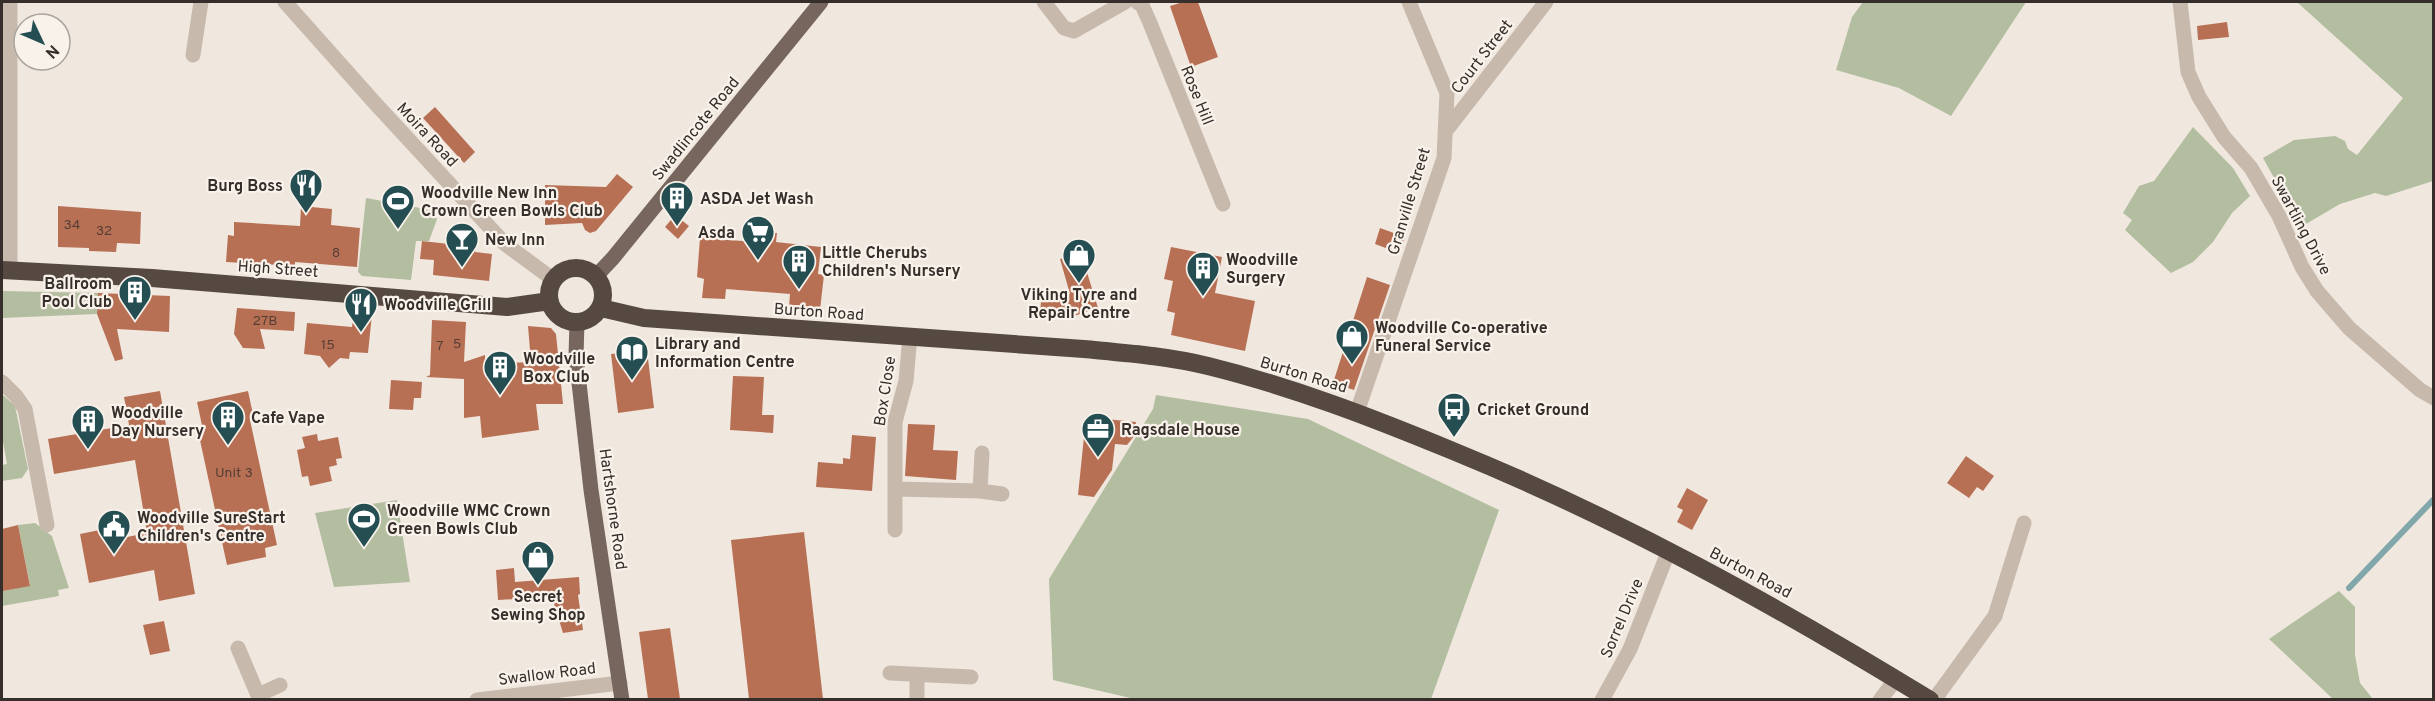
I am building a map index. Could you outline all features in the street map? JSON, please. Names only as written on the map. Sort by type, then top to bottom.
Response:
[{"type":"highway","points":[[570,268],[587,270],[596,276],[602,285],[604,297],[601,308],[593,316],[577,322],[565,319],[557,314],[550,301],[550,290],[554,280],[561,272],[570,268]]},
{"type":"highway","name":"High Street","points":[[6,270],[162,279],[507,307],[550,301]]},
{"type":"highway","name":"Burton Road","points":[[601,308],[644,318],[1150,355],[1229,372],[1357,412],[1530,483],[1669,550],[1788,614],[1932,699]]},
{"type":"main road","name":"Swadlincote Road","points":[[596,276],[821,2]]},
{"type":"main road","name":"Hartshorne Road","points":[[577,322],[576,357],[591,490],[622,699]]},
{"type":"street","points":[[6,270],[10,2]]},
{"type":"street","points":[[193,55],[201,2]]},
{"type":"street","name":"Moira Road","points":[[285,2],[505,244],[554,280]]},
{"type":"street","points":[[1044,2],[1064,28],[1074,31],[1125,2]]},
{"type":"street","name":"Rose Hill","points":[[1137,2],[1142,5],[1150,23],[1223,204]]},
{"type":"street","name":"Granville Street","points":[[1357,412],[1444,158],[1448,93],[1408,2]]},
{"type":"street","name":"Court Street","points":[[1445,132],[1546,2]]},
{"type":"street","name":"Swartling Drive","points":[[2180,2],[2188,72],[2199,97],[2224,137],[2251,168],[2279,216],[2302,267],[2327,303],[2349,328],[2420,390],[2433,398]]},
{"type":"street","name":"Box Close","points":[[895,530],[895,422],[906,381],[910,336]]},
{"type":"street","points":[[2,382],[16,396],[25,410],[47,525]]},
{"type":"street","points":[[980,491],[982,453]]},
{"type":"street","points":[[895,489],[980,491],[1002,494]]},
{"type":"street","points":[[1932,699],[1995,616],[2024,523]]},
{"type":"street","name":"Sorrel Drive","points":[[1602,699],[1630,649],[1669,550]]},
{"type":"street","points":[[238,648],[259,698],[280,685]]},
{"type":"street","points":[[890,673],[971,677]]},
{"type":"street","points":[[917,675],[917,699]]},
{"type":"street","points":[[1880,699],[1896,679]]},
{"type":"street","name":"Swallow Road","points":[[477,699],[620,683]]},
{"type":"green space","points":[[1863,2],[2026,2],[1951,116],[1899,88],[1836,70],[1852,17]]},
{"type":"green space","points":[[2297,2],[2433,2],[2433,181],[2386,196],[2375,193],[2340,204],[2306,224],[2299,223],[2263,158],[2294,140],[2335,136],[2345,141],[2348,149],[2357,155],[2403,98]]},
{"type":"green space","points":[[2193,127],[2233,168],[2250,196],[2232,213],[2213,242],[2193,262],[2171,273],[2125,230],[2132,220],[2123,213],[2139,186],[2154,181]]},
{"type":"green space","name":"Woodville New Inn Crown Green Bowls Club","points":[[366,198],[431,210],[437,219],[429,241],[416,241],[411,280],[362,276],[358,272]]},
{"type":"green space","points":[[2,291],[98,293],[97,314],[2,318]]},
{"type":"green space","points":[[2,394],[15,406],[28,469],[22,478],[2,481],[2,465],[7,464],[2,436]]},
{"type":"green space","points":[[1156,395],[1308,419],[1499,510],[1431,699],[1139,700],[1053,680],[1049,579],[1153,409]]},
{"type":"green space","name":"Woodville WMC Crown Green Bowls Club","points":[[397,500],[410,582],[334,587],[315,513]]},
{"type":"green space","points":[[35,523],[52,536],[69,588],[58,590],[59,596],[2,606],[2,582],[4,591],[30,585],[18,525]]},
{"type":"green space","points":[[2339,591],[2355,607],[2355,655],[2360,683],[2373,699],[2333,699],[2269,639]]},
{"type":"building","points":[[1183,2],[1198,2],[1218,57],[1191,67],[1170,6]]},
{"type":"building","points":[[2227,22],[2229,37],[2198,40],[2197,26]]},
{"type":"building","points":[[435,107],[475,152],[464,163],[423,118]]},
{"type":"building","points":[[617,174],[633,187],[596,231],[590,233],[585,230],[582,223],[545,225],[545,185],[606,187]]},
{"type":"building","points":[[58,206],[141,212],[140,244],[117,243],[116,252],[58,247]]},
{"type":"building","points":[[301,206],[332,209],[331,225],[360,228],[357,267],[295,262],[295,266],[226,262],[228,235],[234,236],[234,222],[300,226]]},
{"type":"building","name":"ASDA Jet Wash","points":[[675,215],[689,226],[678,239],[665,227]]},
{"type":"building","points":[[1380,228],[1405,237],[1399,253],[1375,244]]},
{"type":"building","points":[[744,230],[777,233],[776,242],[821,247],[818,274],[824,275],[820,310],[789,307],[790,294],[726,289],[725,299],[702,298],[704,279],[697,277],[700,238],[743,241]]},
{"type":"building","name":"New Inn","points":[[422,241],[458,245],[461,241],[476,242],[475,252],[492,254],[489,281],[433,275],[434,260],[420,259]]},
{"type":"building","name":"Woodville Surgery","points":[[1171,247],[1222,257],[1215,293],[1255,301],[1245,351],[1171,335],[1175,313],[1167,311],[1173,281],[1164,279]]},
{"type":"building","name":"Viking Tyre and Repair Centre","points":[[1081,253],[1098,308],[1071,317],[1040,313],[1042,291],[1070,294],[1060,259]]},
{"type":"building","points":[[1367,277],[1390,285],[1354,390],[1333,383]]},
{"type":"building","name":"Ballroom Pool Club","points":[[98,293],[170,296],[169,332],[117,329],[123,359],[115,361],[97,314]]},
{"type":"building","points":[[237,308],[295,312],[294,331],[260,329],[265,349],[243,348],[234,334]]},
{"type":"building","points":[[354,312],[372,314],[368,353],[350,352],[349,359],[340,358],[329,368],[320,356],[304,354],[307,323],[352,327]]},
{"type":"building","points":[[432,320],[466,322],[464,362],[485,355],[485,364],[531,362],[528,326],[551,328],[556,334],[563,404],[536,404],[539,430],[482,438],[480,416],[464,418],[464,379],[426,377],[430,375]]},
{"type":"building","name":"Library and Information Centre","points":[[647,350],[654,408],[618,413],[611,354]]},
{"type":"building","points":[[733,376],[764,377],[762,415],[774,415],[773,433],[730,430]]},
{"type":"building","points":[[391,380],[422,382],[421,398],[414,398],[413,410],[389,409]]},
{"type":"building","points":[[160,391],[195,594],[159,601],[154,570],[89,583],[80,534],[114,527],[117,539],[147,533],[135,460],[54,474],[48,439],[129,425],[124,397]]},
{"type":"building","points":[[248,391],[254,419],[250,420],[277,545],[265,548],[266,557],[227,565],[198,431],[203,430],[197,402]]},
{"type":"building","name":"Ragsdale House","points":[[1086,417],[1136,422],[1135,435],[1127,445],[1115,444],[1112,470],[1094,497],[1078,495]]},
{"type":"building","points":[[908,424],[935,425],[933,450],[958,451],[956,480],[905,476]]},
{"type":"building","points":[[317,434],[318,441],[338,437],[342,458],[336,459],[337,465],[329,467],[332,481],[310,486],[308,476],[302,477],[297,450],[305,448],[302,437]]},
{"type":"building","points":[[852,435],[876,437],[872,491],[816,487],[818,462],[843,464],[843,458],[850,459]]},
{"type":"building","points":[[1966,456],[1994,476],[1983,491],[1977,487],[1969,498],[1947,483]]},
{"type":"building","points":[[1687,488],[1708,500],[1692,530],[1677,522],[1683,510],[1677,507]]},
{"type":"building","points":[[18,525],[30,586],[3,591],[2,529]]},
{"type":"building","points":[[804,532],[823,699],[749,699],[731,540]]},
{"type":"building","name":"Secret Sewing Shop","points":[[514,568],[515,582],[579,577],[580,594],[578,595],[583,630],[563,633],[552,597],[498,600],[496,570]]},
{"type":"building","points":[[164,621],[170,651],[150,655],[143,625]]},
{"type":"building","points":[[670,628],[680,699],[648,699],[639,632]]},
{"type":"waterway","points":[[2349,588],[2434,499]]},
{"type":"place","name":"Burg Boss","points":[[306,214]]},
{"type":"place","name":"ASDA Jet Wash","points":[[677,227]]},
{"type":"place","name":"Woodville New Inn Crown Green Bowls Club","points":[[398,230]]},
{"type":"place","name":"Asda","points":[[758,261]]},
{"type":"place","name":"New Inn","points":[[462,268]]},
{"type":"place","name":"Viking Tyre and Repair Centre","points":[[1079,284]]},
{"type":"place","name":"Little Cherubs Children's Nursery","points":[[799,290]]},
{"type":"place","name":"Woodville Surgery","points":[[1203,297]]},
{"type":"place","name":"Ballroom Pool Club","points":[[135,321]]},
{"type":"place","name":"Woodville Grill","points":[[361,333]]},
{"type":"place","name":"Woodville Co-operative Funeral Service","points":[[1352,365]]},
{"type":"place","name":"Library and Information Centre","points":[[632,381]]},
{"type":"place","name":"Woodville Box Club","points":[[500,396]]},
{"type":"place","name":"Cricket Ground","points":[[1454,438]]},
{"type":"place","name":"Cafe Vape","points":[[228,446]]},
{"type":"place","name":"Woodville Day Nursery","points":[[88,450]]},
{"type":"place","name":"Ragsdale House","points":[[1098,458]]},
{"type":"place","name":"Woodville WMC Crown Green Bowls Club","points":[[364,548]]},
{"type":"place","name":"Woodville SureStart Children's Centre","points":[[114,555]]},
{"type":"place","name":"Secret Sewing Shop","points":[[538,586]]}]
